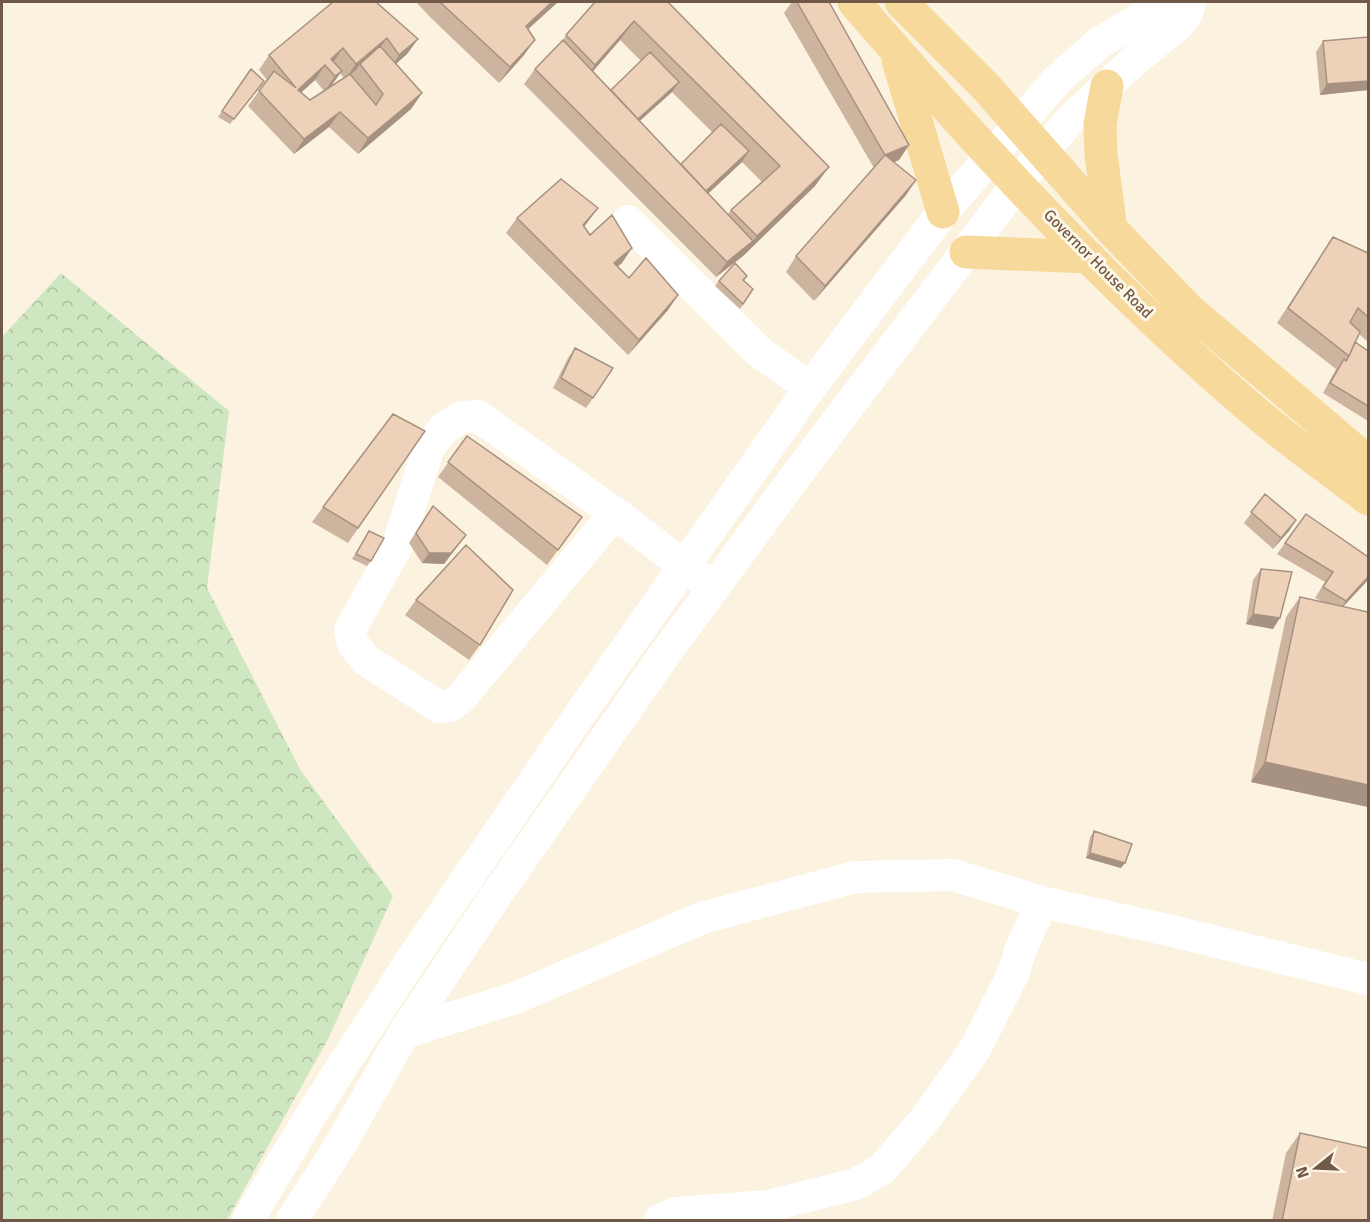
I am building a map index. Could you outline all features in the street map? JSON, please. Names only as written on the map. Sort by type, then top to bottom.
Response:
[{"type":"main road","name":"Governor House Road","points":[[854,2],[990,157],[1089,258],[1261,417],[1368,499]]},
{"type":"main road","name":"Governor House Road","points":[[901,2],[985,86],[1111,230],[1188,309],[1368,462]]},
{"type":"main road","points":[[895,50],[943,212]]},
{"type":"main road","points":[[1107,87],[1100,124],[1101,156],[1111,230]]},
{"type":"main road","points":[[966,252],[1089,258]]},
{"type":"street","points":[[248,1221],[314,1110],[412,959],[810,388],[943,212],[1057,80],[1099,43],[1168,2]]},
{"type":"street","points":[[292,1221],[339,1147],[404,1032],[504,884],[713,589],[1018,183],[1069,121],[1136,59],[1178,25],[1186,15],[1190,2]]},
{"type":"street","points":[[628,221],[758,351],[810,388]]},
{"type":"street","points":[[615,513],[460,699],[450,706],[439,706],[366,660],[353,644],[350,630],[398,544],[429,447],[444,428],[462,417],[478,416],[615,513],[713,589]]},
{"type":"street","points":[[404,1032],[515,998],[702,918],[855,877],[953,875],[1042,902],[1368,979]]},
{"type":"street","points":[[660,1221],[675,1213],[768,1206],[856,1184],[882,1169],[926,1118],[975,1049],[1014,972],[1020,951],[1042,902]]},
{"type":"green space","points":[[61,273],[229,411],[207,588],[301,771],[393,896],[329,1037],[227,1220],[2,1220],[2,337]]},
{"type":"building","points":[[333,2],[376,2],[418,39],[399,55],[387,38],[356,64],[343,48],[331,59],[342,71],[335,76],[325,65],[298,90],[310,100],[350,74],[376,105],[383,94],[360,64],[380,46],[422,93],[368,138],[340,112],[304,139],[259,91],[274,71],[296,88],[269,55]]},
{"type":"building","points":[[440,2],[552,2],[526,26],[535,40],[510,67]]},
{"type":"building","points":[[595,2],[668,2],[829,167],[757,236],[731,210],[780,166],[634,21],[595,65],[566,35]]},
{"type":"building","points":[[797,2],[829,2],[909,145],[885,155]]},
{"type":"building","points":[[1368,37],[1368,81],[1327,84],[1323,41]]},
{"type":"building","points":[[563,40],[753,241],[727,262],[535,69]]},
{"type":"building","points":[[650,52],[679,82],[638,119],[611,90]]},
{"type":"building","points":[[251,69],[264,81],[234,119],[222,111]]},
{"type":"building","points":[[721,124],[749,151],[706,191],[681,164]]},
{"type":"building","points":[[885,155],[916,180],[825,286],[796,256]]},
{"type":"building","points":[[561,179],[598,208],[583,225],[590,235],[612,215],[632,248],[614,263],[629,278],[646,258],[678,295],[639,340],[517,218]]},
{"type":"building","points":[[1333,237],[1368,253],[1368,317],[1358,308],[1350,322],[1360,332],[1349,356],[1288,308]]},
{"type":"building","points":[[735,263],[747,276],[743,280],[753,289],[743,304],[719,281]]},
{"type":"building","points":[[1355,342],[1368,351],[1368,406],[1330,383],[1344,359],[1346,361]]},
{"type":"building","points":[[575,348],[613,368],[593,398],[561,378]]},
{"type":"building","points":[[393,414],[425,431],[358,528],[323,507]]},
{"type":"building","points":[[467,436],[582,517],[558,550],[448,462]]},
{"type":"building","points":[[1265,494],[1296,520],[1281,538],[1251,512]]},
{"type":"building","points":[[433,506],[466,535],[451,553],[429,553],[416,533]]},
{"type":"building","points":[[1306,514],[1368,557],[1368,577],[1346,601],[1323,587],[1333,572],[1285,543]]},
{"type":"building","points":[[369,531],[384,538],[371,561],[356,554]]},
{"type":"building","points":[[466,545],[513,590],[480,645],[416,600]]},
{"type":"building","points":[[1261,569],[1292,572],[1280,618],[1253,614]]},
{"type":"building","points":[[1300,597],[1368,612],[1368,785],[1265,762]]},
{"type":"building","points":[[1094,831],[1132,844],[1125,863],[1090,853]]},
{"type":"building","points":[[1300,1133],[1368,1148],[1368,1221],[1282,1221]]}]
